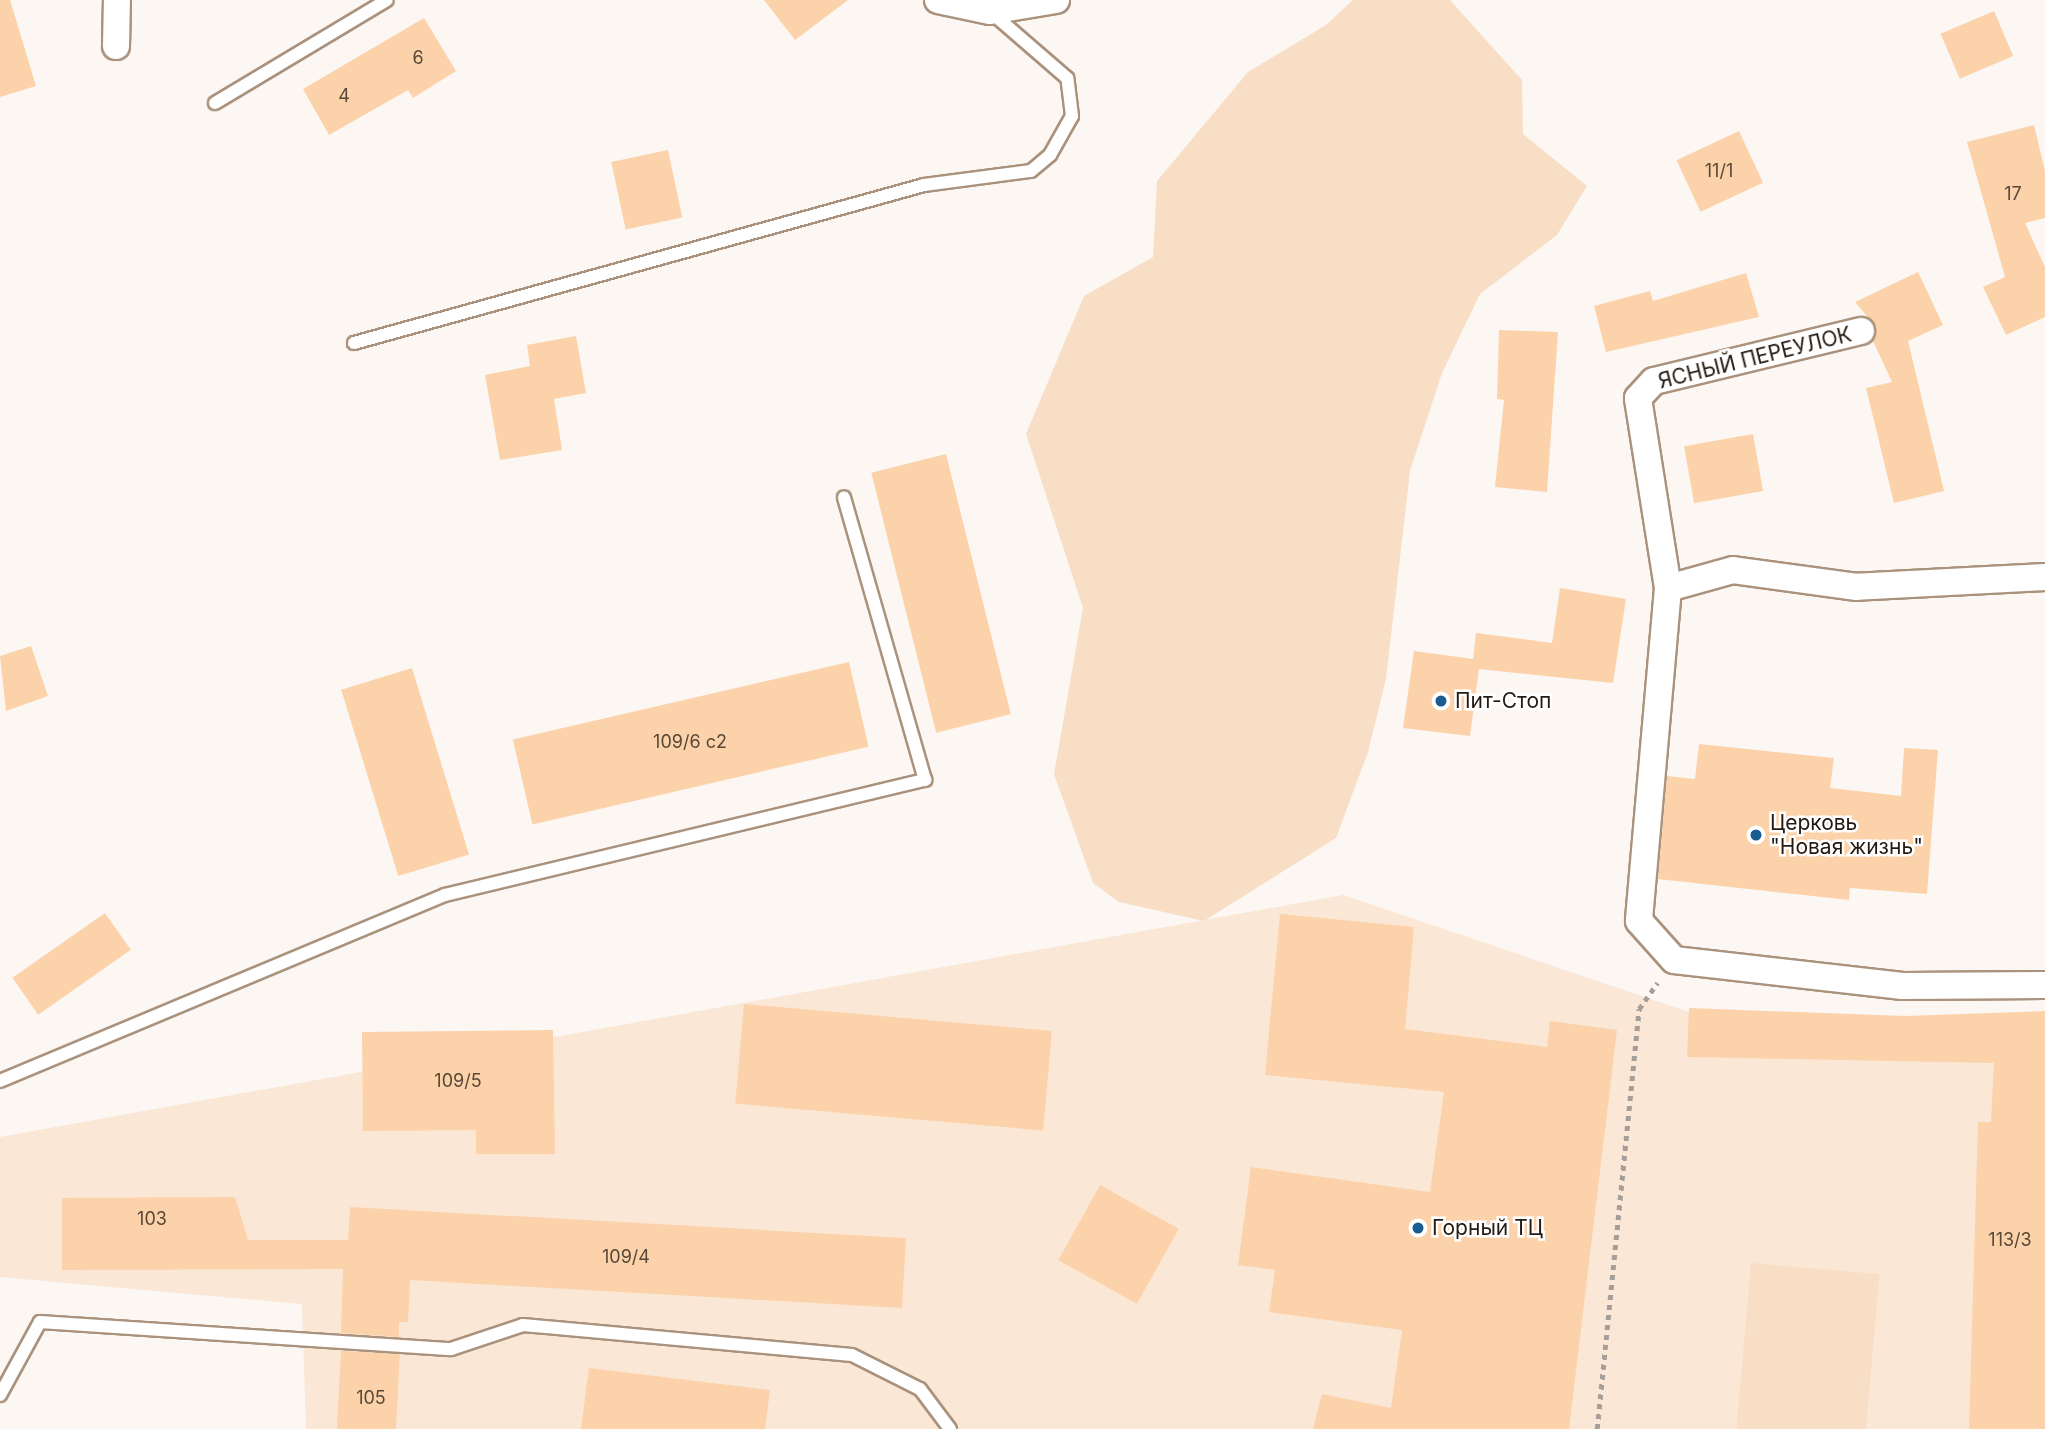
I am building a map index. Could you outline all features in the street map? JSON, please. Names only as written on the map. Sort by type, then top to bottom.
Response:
[{"type":"street","points":[[116,46],[117,0]]},
{"type":"street","points":[[938,0],[990,11],[1055,0]]},
{"type":"street","name":"ЯСНЫЙ ПЕРЕУЛОК","points":[[1668,588],[1637,398],[1654,381],[1861,331]]},
{"type":"street","points":[[2045,577],[1857,587],[1733,570],[1668,588],[1639,921],[1674,960],[1903,986],[2045,985]]},
{"type":"lane","points":[[215,103],[387,0]]},
{"type":"lane","points":[[354,343],[924,185],[1031,171],[1050,155],[1072,116],[1067,78],[990,11]]},
{"type":"lane","points":[[0,1081],[445,895],[925,780],[844,497]]},
{"type":"lane","points":[[0,1395],[40,1322],[451,1349],[523,1325],[852,1355],[920,1389],[950,1429]]},
{"type":"path","points":[[1597,1429],[1639,1010],[1674,960]]},
{"type":"shaded area","points":[[1353,0],[1450,0],[1522,80],[1523,134],[1587,186],[1557,235],[1480,294],[1442,373],[1410,471],[1386,679],[1368,752],[1336,838],[1204,921],[1119,902],[1093,883],[1054,774],[1083,608],[1026,434],[1084,296],[1153,257],[1157,181],[1248,72],[1326,25]]},
{"type":"shaded area","points":[[1343,895],[1707,1018],[1702,1057],[2045,1063],[2045,1429],[306,1429],[302,1304],[0,1277],[0,1137]]},
{"type":"shaded area","points":[[1751,1263],[1880,1274],[1866,1429],[1736,1429]]},
{"type":"building","points":[[0,0],[10,0],[36,86],[0,97]]},
{"type":"building","points":[[764,0],[848,0],[795,40]]},
{"type":"building","points":[[1994,11],[2013,56],[1960,79],[1941,34]]},
{"type":"building","points":[[424,18],[456,71],[413,98],[408,90],[329,135],[303,89]]},
{"type":"building","points":[[2034,125],[2045,171],[2045,218],[2025,223],[2045,267],[2045,317],[2006,335],[1983,287],[2005,277],[1967,142]]},
{"type":"building","points":[[1739,131],[1763,183],[1701,212],[1676,160]]},
{"type":"building","points":[[668,150],[682,217],[626,230],[611,162]]},
{"type":"building","points":[[1918,272],[1943,325],[1908,341],[1944,491],[1894,503],[1866,388],[1892,382],[1873,341],[1876,327],[1855,302]]},
{"type":"building","points":[[1746,273],[1759,317],[1606,352],[1594,306],[1650,291],[1653,301]]},
{"type":"building","points":[[1499,330],[1558,332],[1547,492],[1495,487],[1504,400],[1497,399]]},
{"type":"building","points":[[576,336],[586,393],[554,399],[562,450],[500,460],[485,375],[530,366],[527,345]]},
{"type":"building","points":[[1753,434],[1763,491],[1694,503],[1684,446]]},
{"type":"building","points":[[946,454],[1011,714],[936,733],[871,473]]},
{"type":"building","points":[[1560,588],[1626,599],[1613,683],[1479,669],[1470,736],[1403,728],[1414,651],[1473,659],[1476,633],[1552,643]]},
{"type":"building","points":[[31,646],[48,696],[6,711],[0,656]]},
{"type":"building","points":[[849,662],[869,747],[532,824],[513,740]]},
{"type":"building","points":[[412,668],[469,854],[398,876],[341,690]]},
{"type":"building","name":"Церковь \"Новая жизнь\"","points":[[1699,744],[1834,758],[1830,788],[1901,796],[1904,748],[1938,750],[1927,894],[1850,888],[1849,900],[1658,879],[1667,776],[1695,779]]},
{"type":"building","points":[[105,913],[131,950],[38,1015],[12,978]]},
{"type":"building","name":"Горный ТЦ","points":[[1280,914],[1414,927],[1405,1029],[1547,1047],[1550,1021],[1617,1030],[1569,1429],[1313,1429],[1322,1394],[1391,1408],[1402,1330],[1269,1312],[1275,1270],[1238,1265],[1251,1167],[1430,1192],[1444,1092],[1265,1075]]},
{"type":"building","points":[[744,1004],[1052,1031],[1043,1131],[735,1104]]},
{"type":"building","points":[[1689,1008],[1904,1016],[2045,1011],[2045,1429],[1969,1429],[1978,1122],[1991,1122],[1994,1063],[1687,1057]]},
{"type":"building","points":[[553,1030],[555,1154],[476,1154],[476,1130],[363,1131],[362,1032]]},
{"type":"building","points":[[1100,1185],[1179,1229],[1137,1304],[1058,1260]]},
{"type":"building","points":[[235,1197],[248,1240],[348,1240],[350,1207],[906,1238],[902,1308],[410,1280],[408,1322],[399,1322],[399,1337],[341,1333],[343,1269],[62,1270],[62,1198]]},
{"type":"building","points":[[341,1351],[400,1354],[396,1429],[337,1429]]},
{"type":"building","points":[[589,1368],[770,1390],[765,1429],[581,1429]]},
{"type":"place","name":"Пит-Стоп","points":[[1441,701]]},
{"type":"place","name":"Церковь \"Новая жизнь\"","points":[[1756,835]]},
{"type":"place","name":"Горный ТЦ","points":[[1418,1228]]}]
